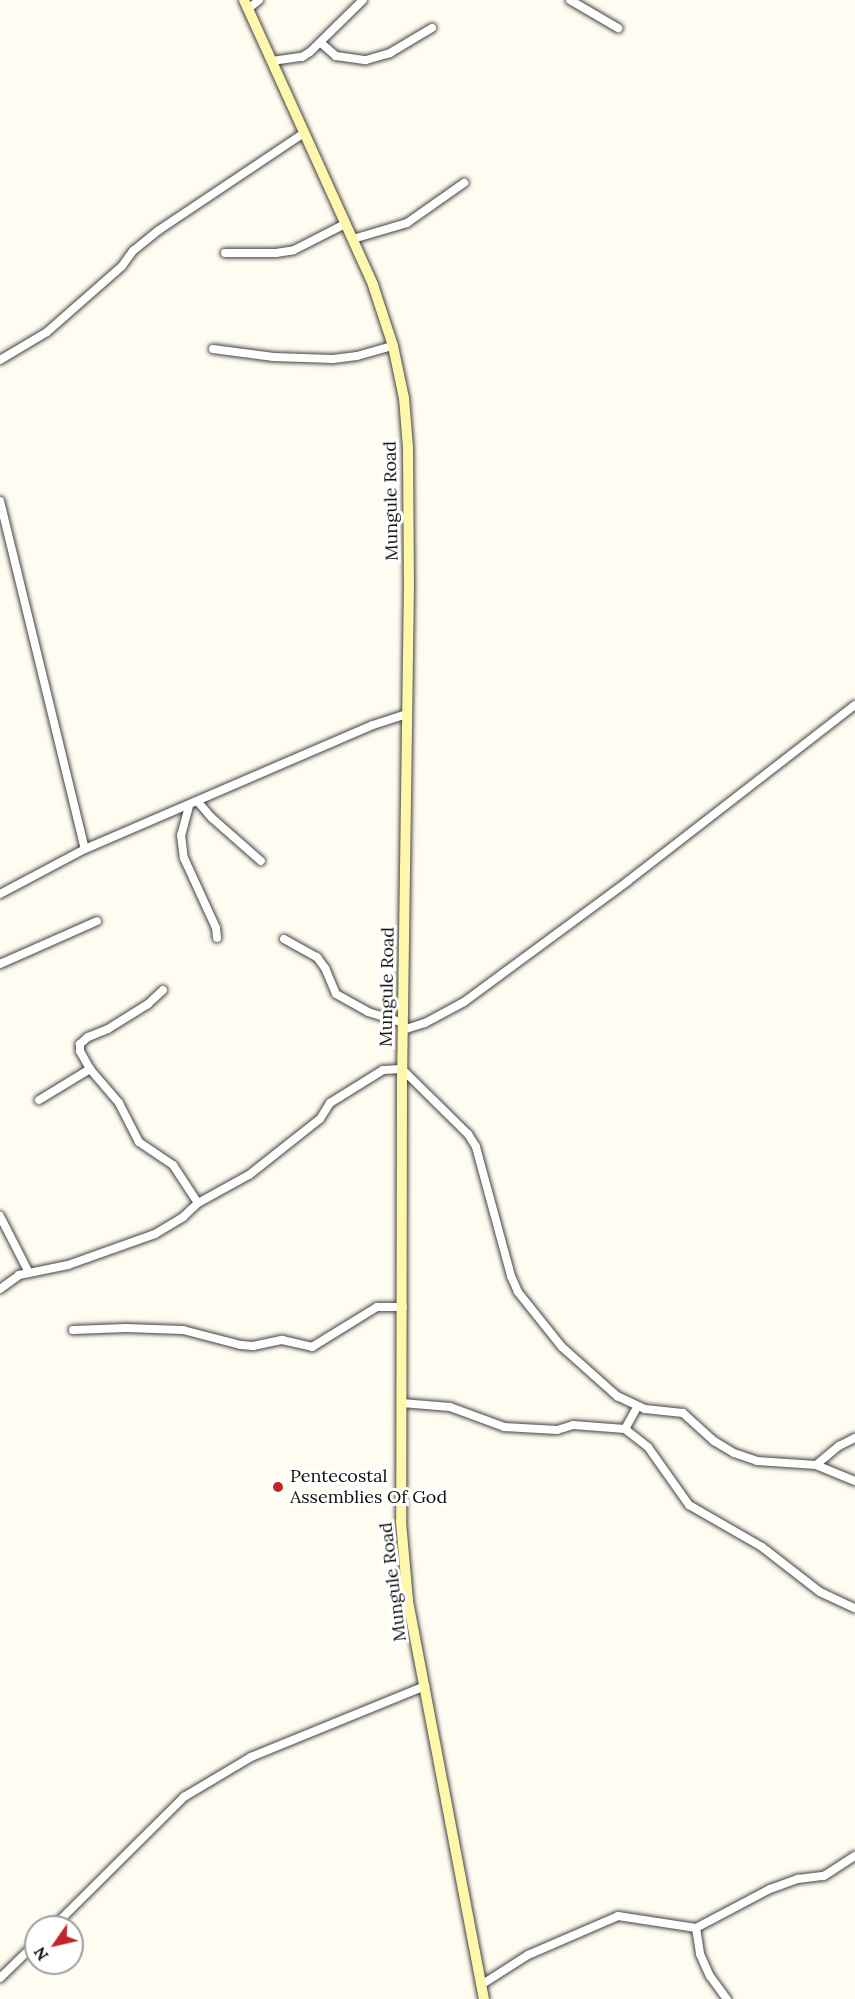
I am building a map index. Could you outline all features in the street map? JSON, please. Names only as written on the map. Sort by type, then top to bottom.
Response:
[{"type":"street","points":[[246,4],[259,0]]},
{"type":"street","points":[[272,62],[302,57],[321,44],[363,0]]},
{"type":"street","points":[[570,0],[618,28]]},
{"type":"street","name":"Mungule Road","points":[[246,4],[373,285],[393,346],[404,398],[408,448],[402,1069],[403,1561],[484,1999]]},
{"type":"street","points":[[321,44],[336,56],[366,60],[390,53],[432,28]]},
{"type":"street","points":[[0,360],[46,332],[122,266],[133,251],[159,230],[304,133]]},
{"type":"street","points":[[352,240],[407,223],[464,183]]},
{"type":"street","points":[[225,253],[276,253],[294,250],[345,224]]},
{"type":"street","points":[[213,349],[273,357],[333,359],[357,356],[393,346]]},
{"type":"street","points":[[0,501],[85,849]]},
{"type":"street","points":[[284,939],[317,957],[325,968],[336,994],[368,1012],[403,1026],[425,1023],[464,1002],[628,881],[855,705]]},
{"type":"street","points":[[0,894],[85,849],[373,725],[407,714]]},
{"type":"street","points":[[198,802],[212,818],[261,861]]},
{"type":"street","points":[[189,806],[181,836],[184,858],[216,928],[217,938]]},
{"type":"street","points":[[0,963],[98,921]]},
{"type":"street","points":[[163,990],[148,1004],[108,1029],[88,1037],[80,1044],[80,1051],[90,1069],[119,1103],[139,1142],[173,1165],[198,1203]]},
{"type":"street","points":[[39,1100],[90,1069]]},
{"type":"street","points":[[0,1289],[20,1275],[68,1265],[155,1234],[198,1203],[249,1175],[320,1119],[330,1103],[383,1070],[402,1069],[468,1134],[476,1148],[506,1258],[518,1292],[562,1347],[617,1396],[638,1406],[683,1413],[714,1441],[757,1461],[816,1465],[855,1481]]},
{"type":"street","points":[[0,1216],[29,1273]]},
{"type":"street","points":[[73,1330],[126,1328],[183,1330],[241,1345],[253,1346],[282,1340],[312,1347],[377,1307],[403,1307]]},
{"type":"street","points":[[402,1403],[450,1407],[504,1427],[557,1430],[573,1425],[626,1429],[648,1447],[689,1505],[762,1547],[820,1592],[855,1608]]},
{"type":"street","points":[[626,1429],[638,1406]]},
{"type":"street","points":[[816,1465],[839,1446],[855,1438]]},
{"type":"street","points":[[65,1915],[184,1797],[252,1757],[425,1686]]},
{"type":"street","points":[[482,1986],[528,1955],[618,1916],[696,1928],[770,1889],[798,1879],[824,1876],[855,1856]]},
{"type":"street","points":[[696,1928],[700,1954],[710,1976],[726,1999]]},
{"type":"street","points":[[0,1978],[24,1955]]},
{"type":"place","name":"Pentecostal Assemblies Of God","points":[[278,1487]]}]
